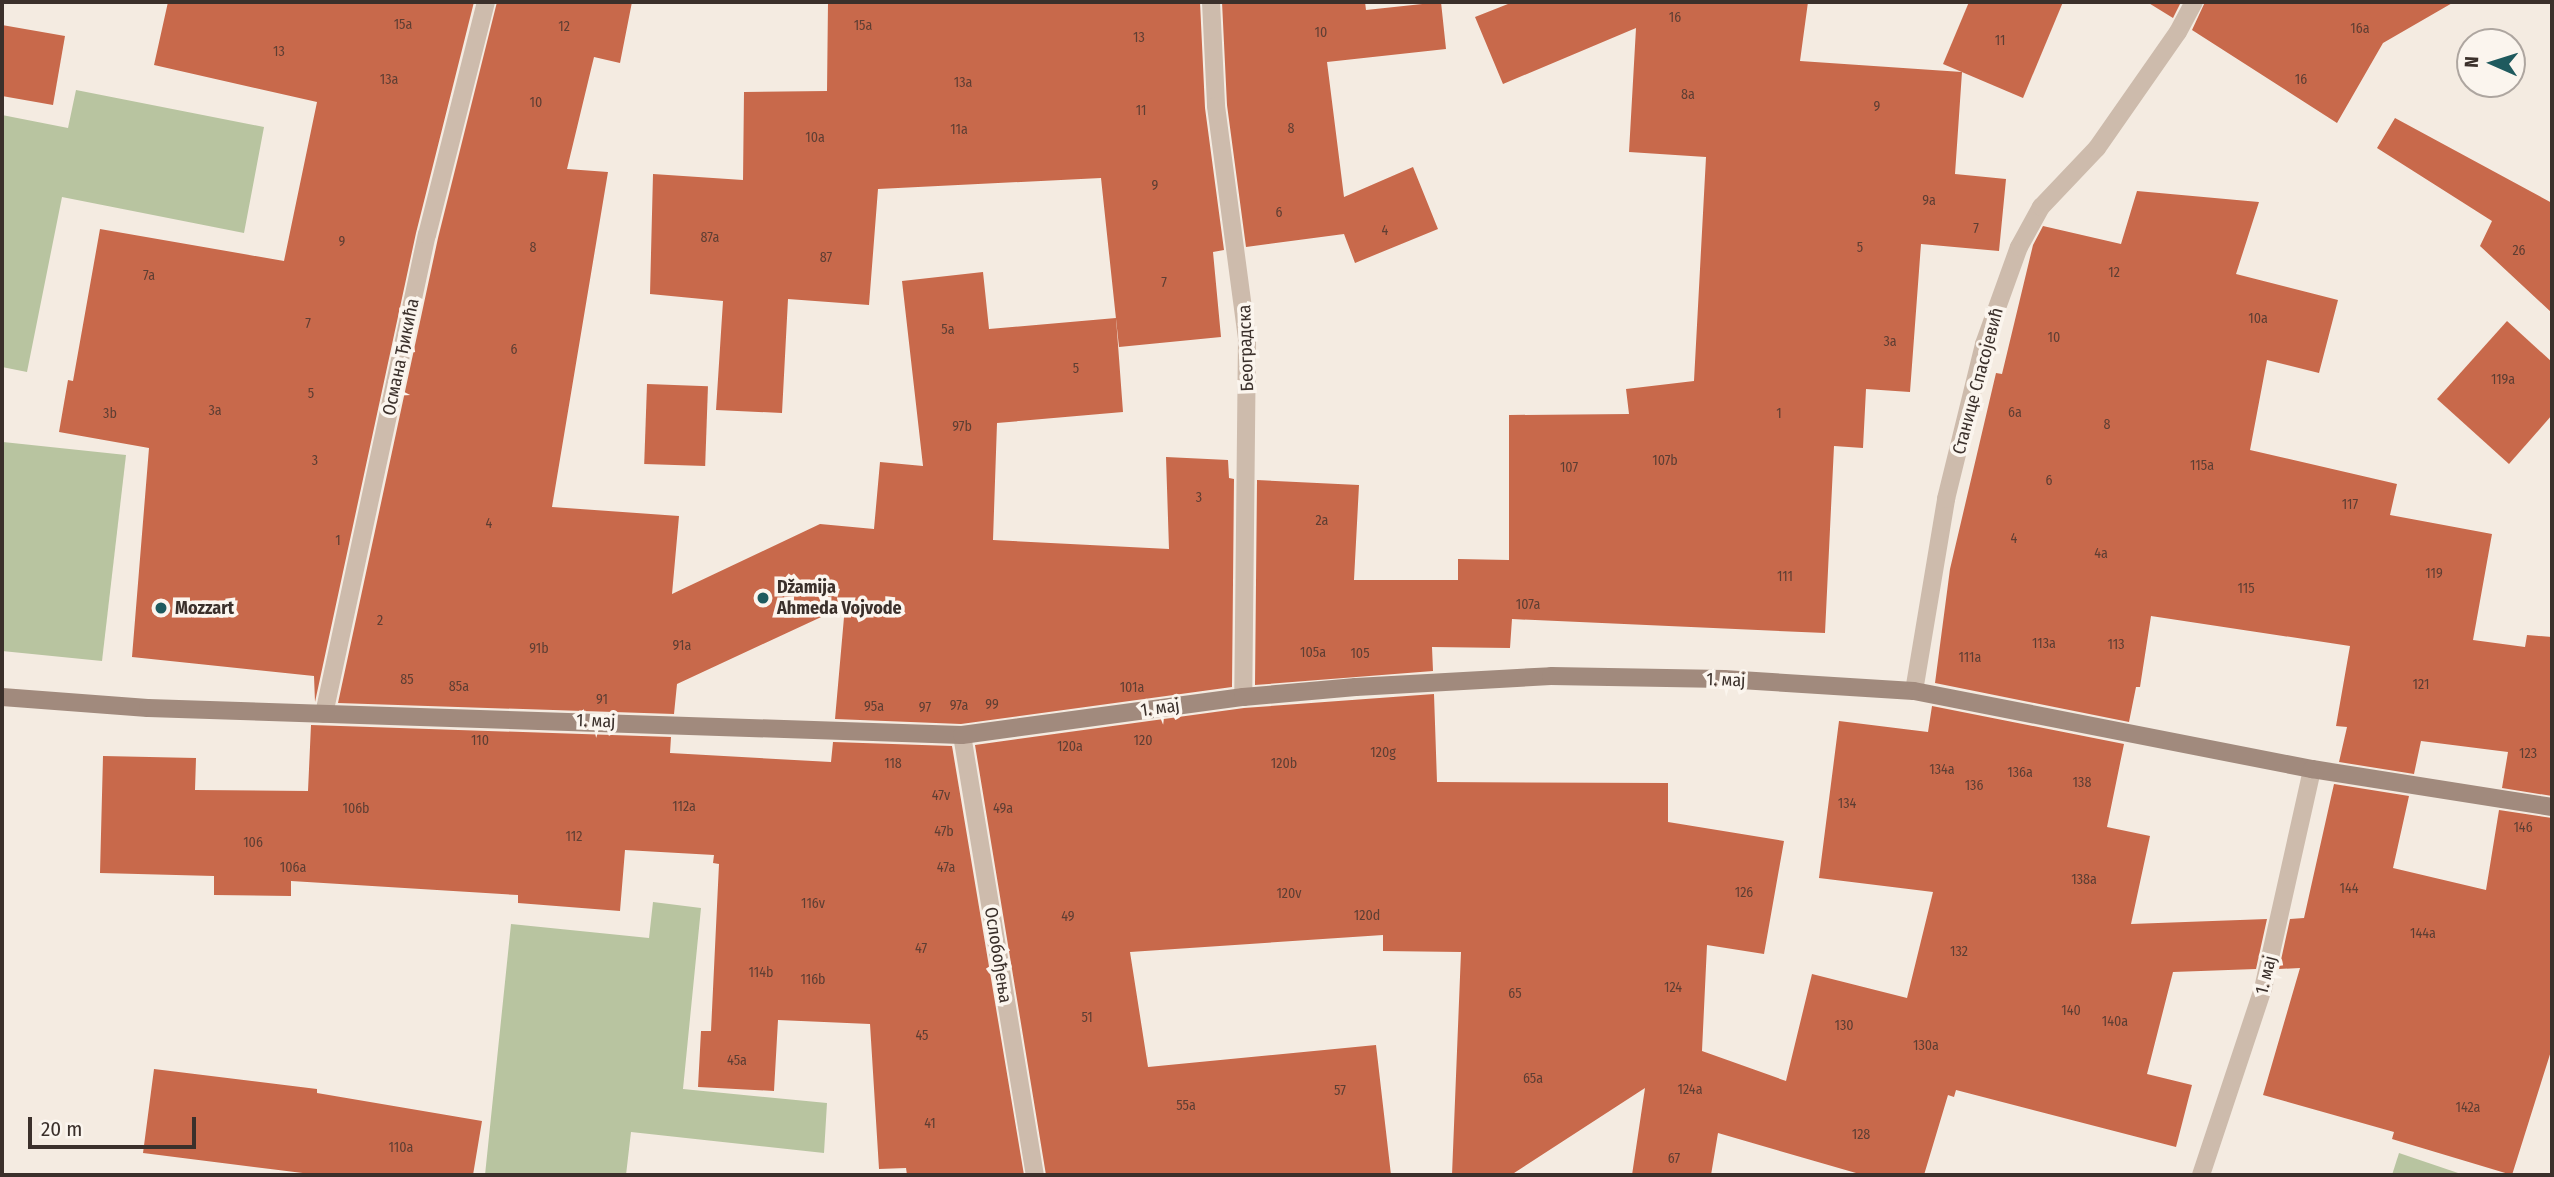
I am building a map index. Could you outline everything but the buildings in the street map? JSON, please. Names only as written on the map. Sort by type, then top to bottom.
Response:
[{"type":"street","name":"Османа Ђикића","points":[[324,714],[427,235],[486,2]]},
{"type":"street","name":"Београдска","points":[[1211,2],[1216,106],[1247,337],[1242,696]]},
{"type":"street","name":"Станице Спасојевић","points":[[1914,691],[1946,499],[1984,344],[2020,247],[2041,207],[2097,148],[2178,32],[2194,2]]},
{"type":"street","name":"1. мај","points":[[2,697],[148,708],[962,735],[1242,696],[1551,676],[1724,679],[1914,691],[2312,769],[2552,807]]},
{"type":"street","name":"Ослобођења","points":[[962,735],[1035,1175]]},
{"type":"street","name":"1. мај","points":[[2201,1175],[2263,989],[2312,769]]},
{"type":"green space","points":[[76,90],[264,127],[244,233],[62,197],[27,372],[2,367],[2,115],[68,128]]},
{"type":"green space","points":[[3,442],[126,455],[102,661],[2,651]]},
{"type":"green space","points":[[653,902],[701,908],[683,1089],[827,1103],[824,1153],[631,1132],[626,1175],[485,1175],[511,924],[649,938]]},
{"type":"green space","points":[[2399,1153],[2464,1175],[2392,1175]]},
{"type":"place","name":"Džamija Ahmeda Vojvode","points":[[763,598]]},
{"type":"place","name":"Mozzart","points":[[161,608]]}]
